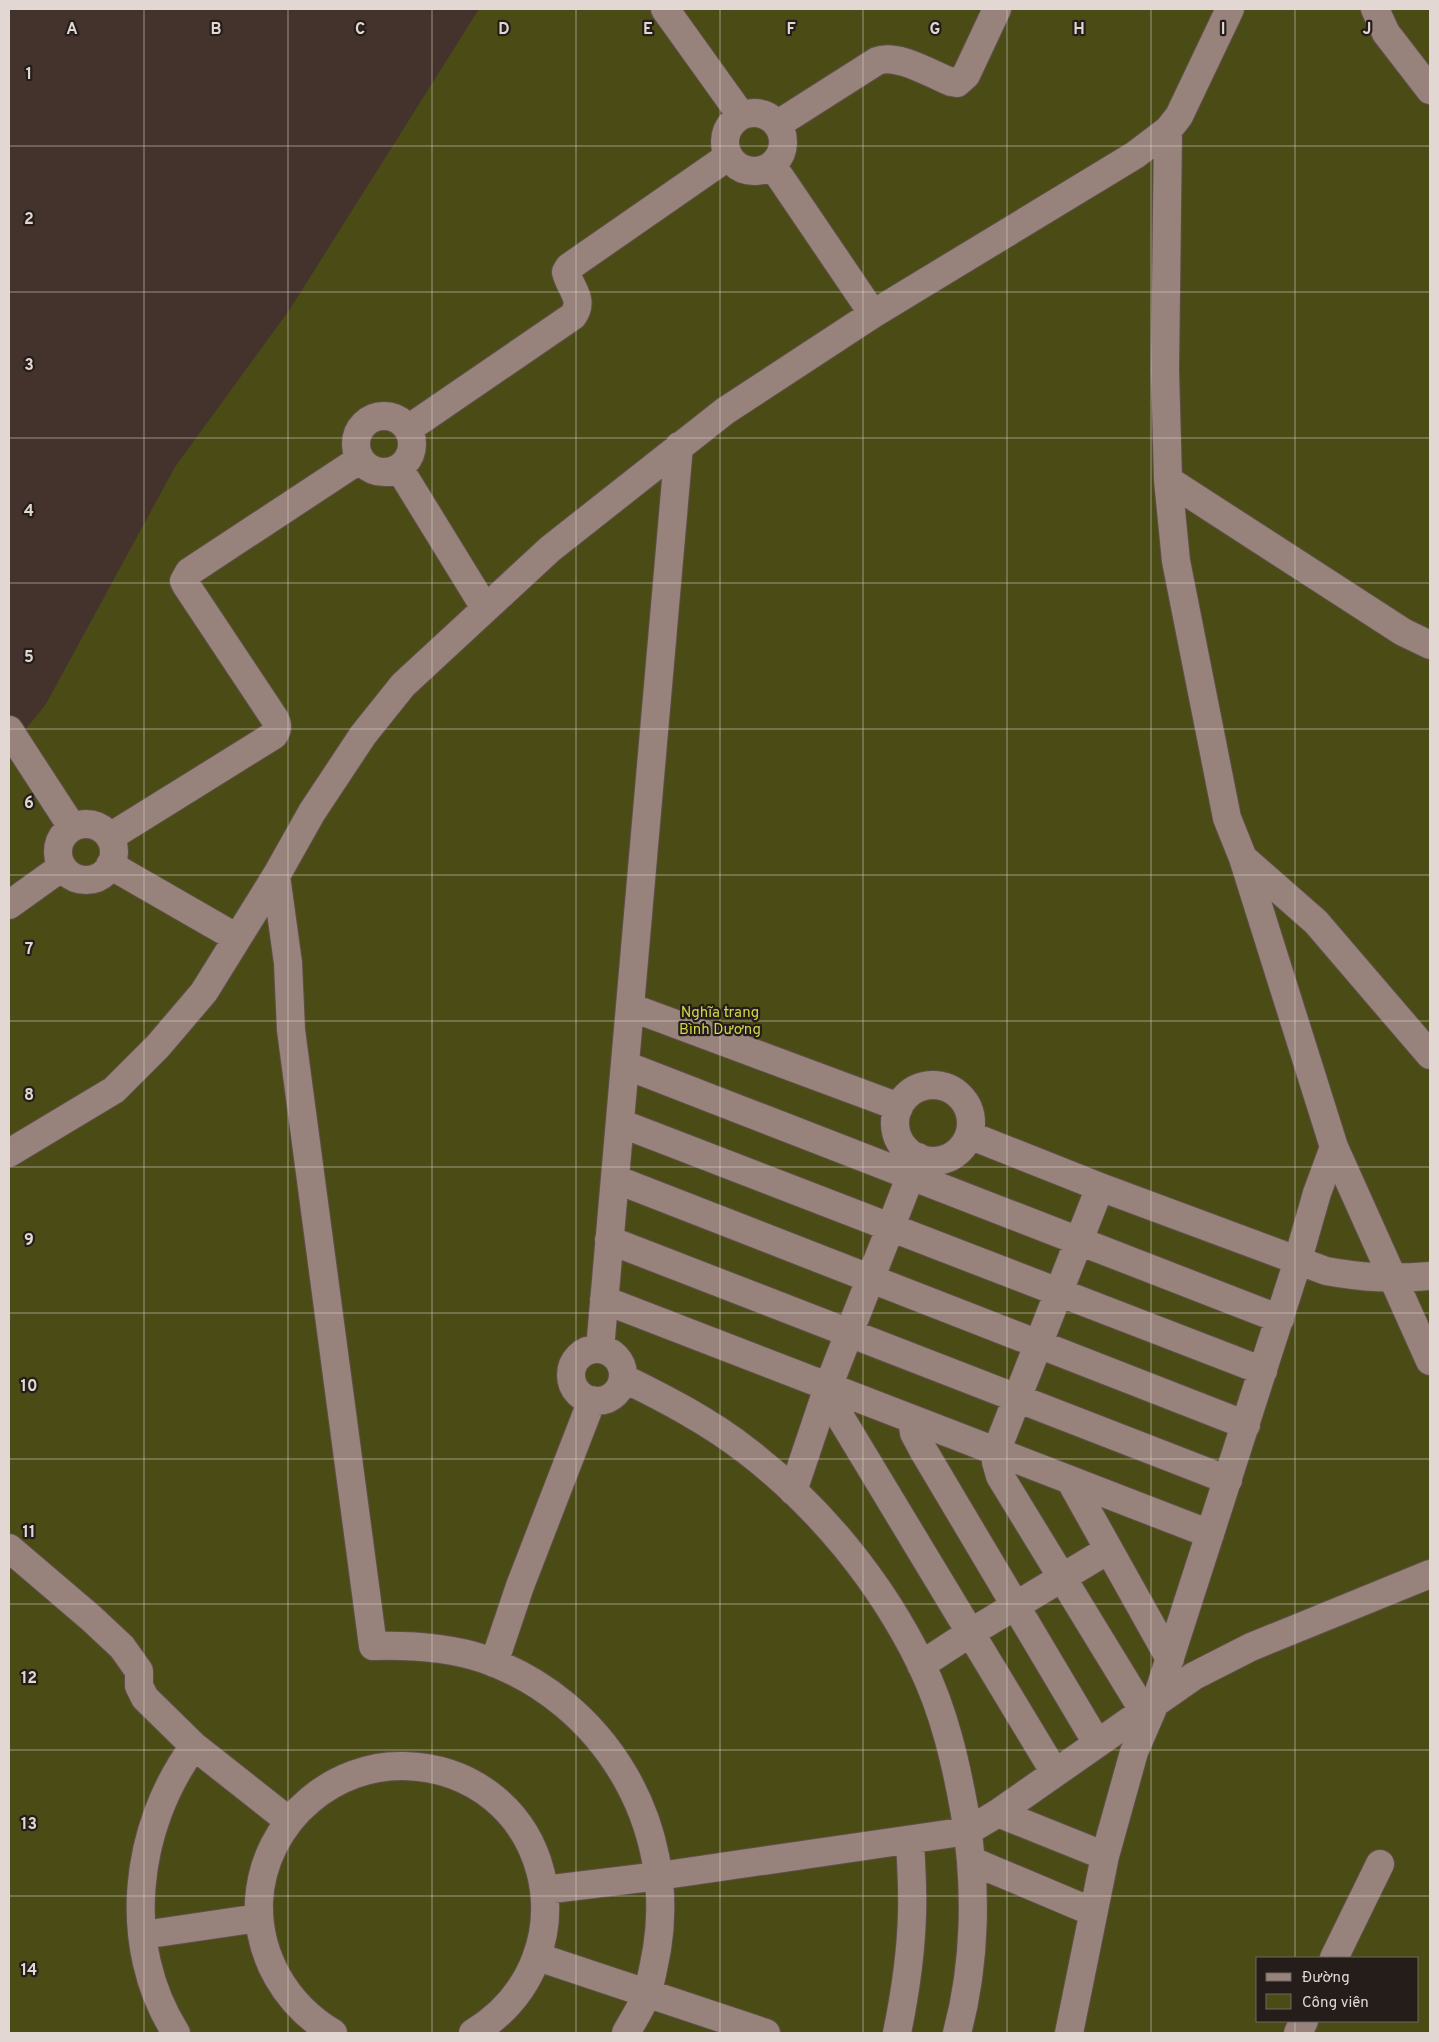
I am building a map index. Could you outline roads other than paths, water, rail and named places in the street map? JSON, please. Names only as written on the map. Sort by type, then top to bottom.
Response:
[{"type":"street","points":[[665,9],[742,115]]},
{"type":"street","points":[[778,124],[886,58],[896,60],[957,84],[966,75],[997,9]]},
{"type":"street","points":[[9,1153],[114,1090],[158,1046],[204,992],[276,876],[312,812],[362,735],[403,686],[485,608],[550,550],[724,412],[873,314],[1135,155],[1168,130],[1179,116],[1230,9]]},
{"type":"street","points":[[1375,9],[1386,33],[1430,90]]},
{"type":"street","points":[[756,113],[765,115],[778,124],[784,144],[782,152],[772,165],[762,170],[752,171],[736,164],[728,156],[725,140],[727,131],[734,120],[742,115],[756,113]]},
{"type":"street","points":[[1168,130],[1165,370],[1168,480],[1178,571],[1227,818],[1243,858],[1334,1147],[1430,1361]]},
{"type":"street","points":[[408,429],[573,316],[578,309],[579,301],[568,280],[566,272],[569,267],[728,156]]},
{"type":"street","points":[[772,165],[873,314]]},
{"type":"street","points":[[385,415],[394,417],[408,429],[411,437],[410,454],[399,468],[391,472],[373,471],[359,460],[356,451],[357,434],[361,426],[368,420],[385,415]]},
{"type":"street","points":[[600,1349],[679,446]]},
{"type":"street","points":[[110,837],[274,735],[278,726],[184,581],[185,576],[359,460]]},
{"type":"street","points":[[399,468],[485,608]]},
{"type":"street","points":[[1168,480],[1403,632],[1430,645]]},
{"type":"street","points":[[9,730],[72,826]]},
{"type":"street","points":[[88,824],[96,826],[110,837],[113,852],[110,865],[101,876],[84,880],[75,878],[62,867],[58,850],[60,842],[72,826],[88,824]]},
{"type":"street","points":[[1243,858],[1316,922],[1430,1055]]},
{"type":"street","points":[[110,865],[237,938]]},
{"type":"street","points":[[9,905],[62,867]]},
{"type":"street","points":[[276,876],[288,963],[291,1030],[373,1646],[430,1647],[457,1652],[494,1663],[532,1681],[554,1696],[594,1732],[611,1753],[638,1799],[648,1824],[655,1850],[661,1904],[659,1933],[647,1993],[626,2033]]},
{"type":"street","points":[[630,1007],[898,1106]]},
{"type":"street","points":[[625,1065],[914,1166],[1078,1240],[1280,1319]]},
{"type":"street","points":[[793,1491],[828,1387],[914,1166],[898,1137],[895,1127],[898,1106],[909,1094],[924,1086],[936,1085],[957,1093],[967,1107],[971,1124],[969,1135],[958,1151],[950,1157],[930,1160],[914,1166]]},
{"type":"street","points":[[620,1124],[1263,1371]]},
{"type":"street","points":[[969,1135],[1100,1187],[1326,1271],[1352,1276],[1392,1279],[1430,1276]]},
{"type":"street","points":[[1069,2033],[1104,1856],[1134,1752],[1150,1705],[1170,1658],[1334,1147]]},
{"type":"street","points":[[615,1179],[1246,1425]]},
{"type":"street","points":[[1100,1187],[1016,1398],[996,1452],[996,1462],[1000,1476],[1063,1578],[1150,1705]]},
{"type":"street","points":[[609,1240],[1228,1480]]},
{"type":"street","points":[[604,1300],[1210,1534]]},
{"type":"street","points":[[600,1349],[612,1354],[619,1360],[623,1378],[619,1390],[614,1395],[600,1401],[592,1400],[578,1392],[573,1385],[572,1369],[580,1355],[588,1350],[600,1349]]},
{"type":"street","points":[[623,1378],[713,1428],[746,1450],[793,1491],[834,1534],[860,1565],[883,1599],[921,1665],[938,1705],[950,1744],[960,1783],[972,1861],[971,1947],[966,1988],[957,2033]]},
{"type":"street","points":[[828,1387],[836,1410],[1055,1773]]},
{"type":"street","points":[[494,1663],[520,1586],[592,1400]]},
{"type":"street","points":[[912,1419],[914,1433],[923,1450],[1097,1743]]},
{"type":"street","points":[[1070,1480],[1170,1658]]},
{"type":"street","points":[[9,1548],[92,1618],[122,1647],[138,1671],[139,1686],[145,1698],[194,1746],[289,1821]]},
{"type":"street","points":[[921,1665],[970,1633],[1108,1550]]},
{"type":"street","points":[[544,1890],[659,1876],[968,1831],[998,1813],[1194,1676],[1251,1647],[1430,1574]]},
{"type":"street","points":[[176,2033],[160,2002],[151,1976],[143,1935],[141,1891],[144,1862],[159,1808],[171,1782],[194,1746]]},
{"type":"street","points":[[333,2033],[314,2021],[299,2008],[275,1975],[267,1956],[258,1918],[259,1896],[265,1869],[278,1838],[289,1821],[318,1793],[354,1774],[394,1766],[435,1769],[473,1784],[506,1809],[530,1842],[538,1861],[544,1890],[546,1922],[538,1957],[527,1980],[516,1996],[497,2016],[473,2033]]},
{"type":"street","points":[[998,1813],[1104,1856]]},
{"type":"street","points":[[897,2033],[905,1994],[910,1954],[912,1913],[910,1840]]},
{"type":"street","points":[[972,1861],[1093,1912]]},
{"type":"street","points":[[1334,1957],[1380,1864]]},
{"type":"street","points":[[143,1935],[258,1918]]},
{"type":"street","points":[[538,1957],[766,2033]]},
{"type":"park label","name":"Nghĩa trang Bình Dương","points":[[720,1020]]}]
